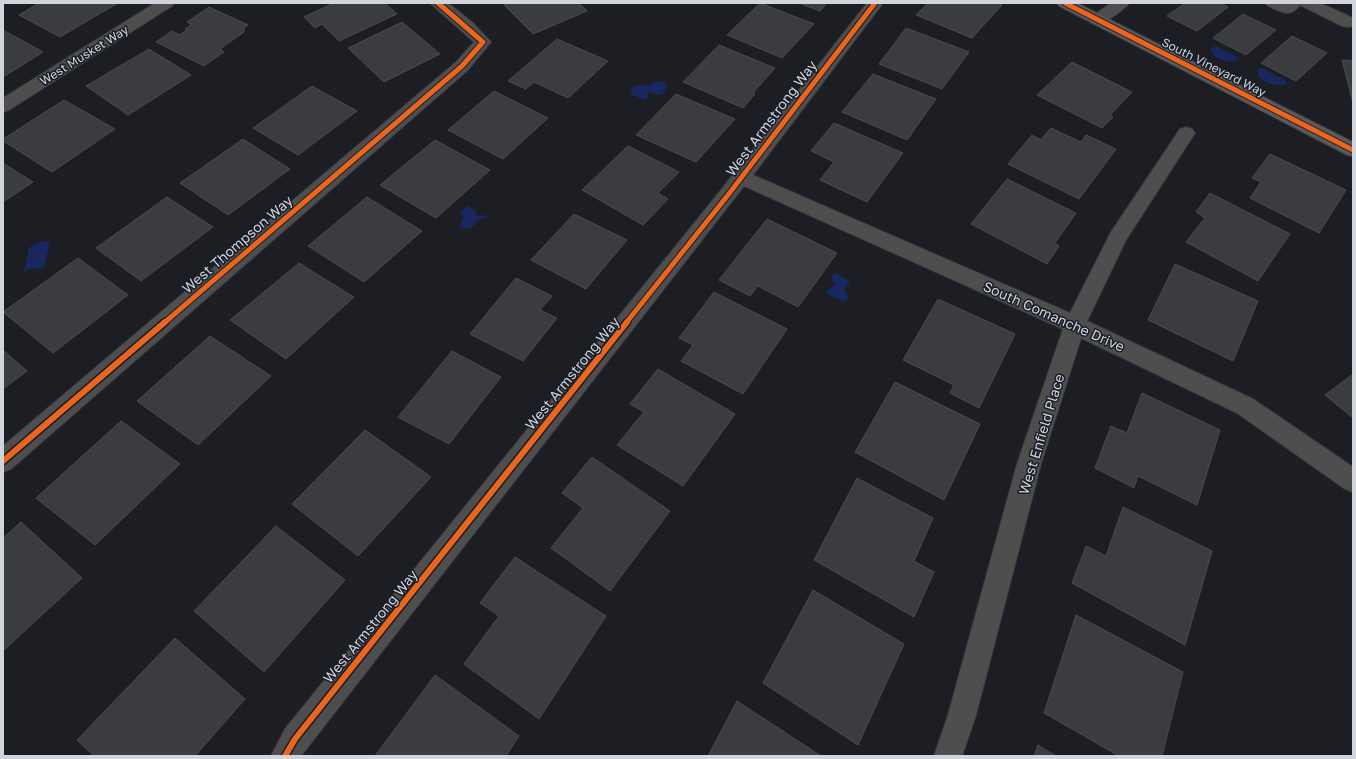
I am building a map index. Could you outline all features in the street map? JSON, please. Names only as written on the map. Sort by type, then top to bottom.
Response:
[{"type":"street","name":"West Musket Way","points":[[3,106],[166,3]]},
{"type":"street","name":"West Thompson Way","points":[[3,461],[462,66],[483,42],[438,3]]},
{"type":"street","name":"West Armstrong Way","points":[[286,756],[295,739],[728,195],[875,3]]},
{"type":"street","name":"South Vineyard Way","points":[[1064,3],[1353,150]]},
{"type":"street","points":[[1098,20],[1121,3]]},
{"type":"street","points":[[1307,3],[1348,22]]},
{"type":"street","name":"West Enfield Place","points":[[948,756],[962,715],[1029,464],[1075,325],[1118,238],[1186,133]]},
{"type":"street","name":"South Comanche Drive","points":[[741,177],[1075,325],[1245,406],[1353,481]]},
{"type":"water","points":[[1216,46],[1239,60],[1229,62],[1214,56],[1210,49]]},
{"type":"water","points":[[1259,68],[1265,69],[1275,76],[1284,79],[1287,83],[1276,85],[1260,79],[1258,76]]},
{"type":"water","points":[[657,81],[664,82],[668,86],[662,95],[656,95],[649,92],[647,94],[648,98],[644,100],[631,94],[631,90],[636,86],[650,86]]},
{"type":"water","points":[[467,206],[475,210],[477,216],[486,216],[481,220],[475,221],[476,224],[471,228],[465,229],[460,226],[463,217],[460,213]]},
{"type":"water","points":[[44,241],[50,243],[44,267],[41,269],[32,268],[24,272],[29,248]]},
{"type":"water","points":[[837,273],[850,282],[845,288],[845,292],[848,296],[846,301],[839,300],[827,293],[827,290],[834,286],[835,283],[831,278]]},
{"type":"building","points":[[39,3],[116,4],[60,37],[19,15]]},
{"type":"building","points":[[334,3],[385,3],[397,14],[339,41],[322,24],[315,28],[304,17]]},
{"type":"building","points":[[508,3],[579,3],[587,11],[533,34],[504,5]]},
{"type":"building","points":[[760,3],[814,24],[782,58],[727,35]]},
{"type":"building","points":[[799,3],[827,3],[820,11]]},
{"type":"building","points":[[928,3],[998,3],[1002,5],[972,38],[916,15]]},
{"type":"building","points":[[1185,3],[1220,3],[1228,7],[1197,31],[1167,16]]},
{"type":"building","points":[[209,7],[248,25],[244,28],[244,32],[220,49],[224,52],[204,66],[156,42],[172,31],[180,35],[192,24],[187,22]]},
{"type":"building","points":[[1243,14],[1276,30],[1246,55],[1213,38]]},
{"type":"building","points":[[402,22],[440,54],[384,82],[348,48]]},
{"type":"building","points":[[906,28],[969,52],[942,89],[879,64]]},
{"type":"building","points":[[3,30],[43,52],[3,77]]},
{"type":"building","points":[[1292,36],[1327,53],[1296,81],[1261,63]]},
{"type":"building","points":[[557,39],[608,61],[568,98],[534,82],[526,89],[508,81]]},
{"type":"building","points":[[719,45],[775,68],[753,93],[755,94],[743,108],[683,82]]},
{"type":"building","points":[[149,49],[191,75],[128,115],[86,86]]},
{"type":"building","points":[[1342,60],[1353,61],[1353,103]]},
{"type":"building","points":[[1072,62],[1132,92],[1110,115],[1113,117],[1102,128],[1037,95]]},
{"type":"building","points":[[873,74],[936,99],[907,140],[842,112]]},
{"type":"building","points":[[312,86],[357,111],[298,155],[253,128]]},
{"type":"building","points":[[494,91],[548,118],[503,159],[448,130]]},
{"type":"building","points":[[676,94],[735,119],[696,162],[636,135]]},
{"type":"building","points":[[64,100],[115,129],[52,172],[3,141],[3,139]]},
{"type":"building","points":[[834,123],[903,153],[867,202],[820,180],[834,162],[811,151]]},
{"type":"building","points":[[1051,128],[1081,142],[1086,135],[1116,149],[1079,199],[1008,164],[1032,135],[1041,140]]},
{"type":"building","points":[[243,139],[290,169],[228,215],[180,183]]},
{"type":"building","points":[[435,140],[490,170],[436,218],[380,185]]},
{"type":"building","points":[[628,146],[679,172],[658,193],[668,199],[643,225],[582,190]]},
{"type":"building","points":[[1270,154],[1346,190],[1319,233],[1250,198],[1261,182],[1252,178]]},
{"type":"building","points":[[3,163],[33,182],[3,202]]},
{"type":"building","points":[[1007,179],[1076,213],[1055,243],[1059,246],[1047,264],[971,224]]},
{"type":"building","points":[[1210,193],[1290,234],[1258,281],[1186,242],[1205,218],[1196,212]]},
{"type":"building","points":[[167,197],[213,227],[141,281],[96,248]]},
{"type":"building","points":[[367,197],[422,231],[364,282],[308,246]]},
{"type":"building","points":[[574,214],[627,240],[586,289],[531,260]]},
{"type":"building","points":[[767,219],[837,253],[798,307],[758,286],[750,296],[719,280]]},
{"type":"building","points":[[78,258],[128,295],[53,353],[3,312]]},
{"type":"building","points":[[299,263],[354,297],[286,359],[230,320]]},
{"type":"building","points":[[1175,264],[1258,301],[1233,361],[1148,320]]},
{"type":"building","points":[[516,278],[552,296],[540,310],[557,318],[523,361],[470,334]]},
{"type":"building","points":[[714,292],[787,329],[743,394],[681,361],[693,345],[679,338]]},
{"type":"building","points":[[938,299],[1015,334],[979,408],[950,393],[954,385],[903,360]]},
{"type":"building","points":[[210,336],[271,376],[198,445],[137,401]]},
{"type":"building","points":[[3,350],[27,371],[3,389]]},
{"type":"building","points":[[452,351],[501,377],[449,444],[398,417]]},
{"type":"building","points":[[658,369],[735,414],[683,486],[617,445],[644,412],[630,404]]},
{"type":"building","points":[[1353,374],[1353,418],[1325,395]]},
{"type":"building","points":[[895,382],[980,424],[944,500],[855,452]]},
{"type":"building","points":[[1142,393],[1220,430],[1197,505],[1138,476],[1134,488],[1095,468],[1111,426],[1127,433]]},
{"type":"building","points":[[121,421],[180,464],[95,545],[36,498]]},
{"type":"building","points":[[365,430],[431,477],[358,556],[292,504]]},
{"type":"building","points":[[592,457],[670,511],[610,591],[551,548],[583,508],[562,493]]},
{"type":"building","points":[[857,478],[933,518],[914,561],[934,572],[914,617],[814,560]]},
{"type":"building","points":[[1123,507],[1212,551],[1185,645],[1072,583],[1086,546],[1106,556]]},
{"type":"building","points":[[21,522],[82,578],[3,651],[3,538]]},
{"type":"building","points":[[276,526],[345,580],[264,672],[194,611]]},
{"type":"building","points":[[515,557],[606,616],[539,719],[464,664],[499,616],[480,603]]},
{"type":"building","points":[[813,590],[904,644],[858,745],[763,683]]},
{"type":"building","points":[[1076,615],[1183,672],[1162,756],[1119,756],[1044,713]]},
{"type":"building","points":[[175,638],[245,699],[195,756],[94,756],[77,740]]},
{"type":"building","points":[[435,675],[519,736],[506,756],[375,756]]},
{"type":"building","points":[[737,701],[821,756],[708,756]]},
{"type":"building","points":[[1038,745],[1056,756],[1034,756]]},
{"type":"cycle path","points":[[3,461],[462,66],[483,42],[438,3]]},
{"type":"cycle path","points":[[285,756],[295,739],[728,195],[875,3]]},
{"type":"cycle path","points":[[1065,3],[1353,150]]}]
